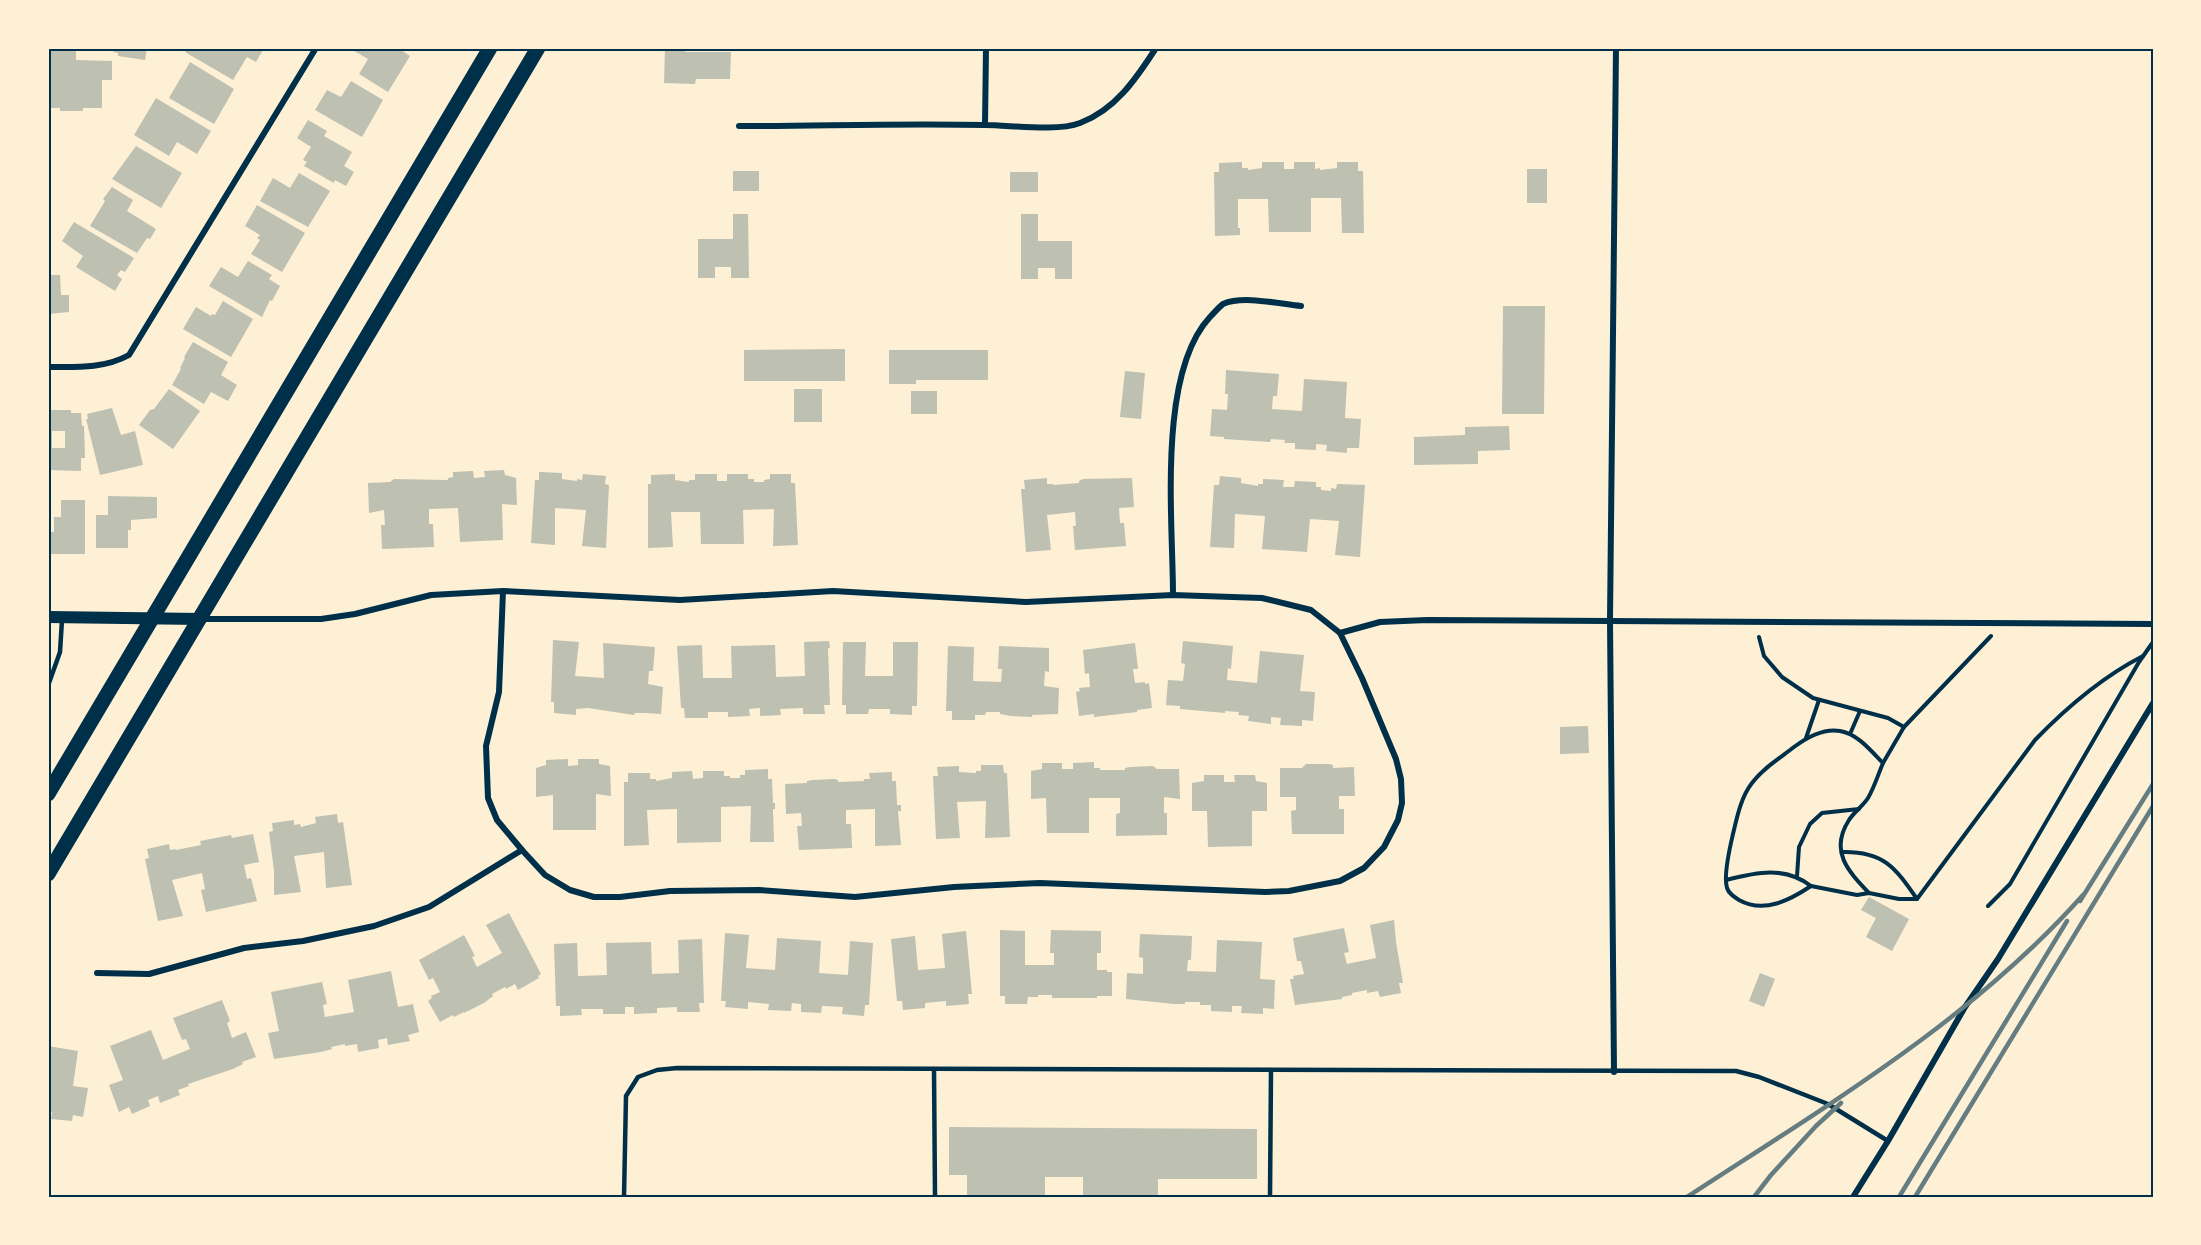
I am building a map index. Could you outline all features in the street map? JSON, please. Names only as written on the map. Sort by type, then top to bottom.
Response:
[{"type":"main road","points":[[48,794],[490,48]]},
{"type":"main road","points":[[48,874],[538,48]]},
{"type":"main road","points":[[48,617],[201,619]]},
{"type":"street","points":[[48,367],[91,366],[120,360],[129,355],[316,48]]},
{"type":"street","points":[[985,125],[986,48]]},
{"type":"street","points":[[739,126],[985,125],[1040,128],[1077,125],[1103,113],[1128,88],[1156,48]]},
{"type":"street","points":[[1614,1072],[1610,620],[1616,48]]},
{"type":"street","points":[[1173,595],[1171,465],[1173,423],[1183,369],[1197,337],[1202,326],[1222,305],[1244,300],[1301,306]]},
{"type":"street","points":[[201,619],[321,619],[355,614],[430,595],[503,591],[680,600],[833,591],[1026,602],[1173,595],[1262,598],[1311,610],[1340,633],[1362,678],[1396,759],[1401,779],[1402,803],[1398,820],[1384,847],[1364,868],[1340,881],[1290,891],[1040,883],[954,887],[855,897],[759,890],[670,891],[620,897],[594,897],[570,890],[544,875],[497,820],[488,798],[486,746],[499,692],[503,591]]},
{"type":"street","points":[[1340,633],[1380,621],[1610,620],[2153,624]]},
{"type":"street","points":[[1853,1197],[1965,1007],[1998,959],[2153,703]]},
{"type":"street","points":[[97,973],[149,974],[244,948],[303,941],[374,926],[429,907],[522,850]]},
{"type":"lane","points":[[49,683],[60,652],[62,617]]},
{"type":"lane","points":[[624,1197],[626,1096],[638,1077],[657,1070],[677,1068],[1736,1071],[1759,1077],[1828,1104],[1888,1141]]},
{"type":"lane","points":[[934,1069],[934,1197]]},
{"type":"lane","points":[[1270,1070],[1270,1197]]},
{"type":"path","points":[[1869,893],[1842,861],[1840,840],[1849,819],[1869,797],[1882,763],[1904,727],[1991,636]]},
{"type":"path","points":[[1759,637],[1764,656],[1782,677],[1813,698],[1888,718],[1904,727]]},
{"type":"path","points":[[1988,906],[2010,884],[2153,642]]},
{"type":"path","points":[[1917,899],[2035,740],[2057,717],[2116,670],[2143,656]]},
{"type":"path","points":[[1805,739],[1819,700]]},
{"type":"path","points":[[1850,734],[1860,711]]},
{"type":"path","points":[[1811,886],[1796,896],[1777,904],[1758,906],[1742,902],[1730,895],[1726,886],[1729,854],[1739,810],[1751,783],[1769,765],[1805,739],[1821,732],[1838,730],[1850,734],[1864,744],[1882,763]]},
{"type":"path","points":[[1797,876],[1799,847],[1810,824],[1822,813],[1859,809]]},
{"type":"path","points":[[1842,852],[1859,851],[1875,855],[1898,872],[1917,899]]},
{"type":"path","points":[[1726,880],[1750,874],[1778,873],[1797,876],[1811,886],[1857,895],[1869,893],[1899,899],[1917,899]]},
{"type":"building","points":[[48,48],[76,48],[76,60],[112,61],[112,80],[102,80],[102,108],[60,111],[60,108],[48,108]]},
{"type":"building","points":[[114,48],[147,48],[145,60],[118,56],[118,53],[113,52]]},
{"type":"building","points":[[188,48],[264,48],[256,62],[247,57],[233,80],[185,52]]},
{"type":"building","points":[[349,48],[398,48],[410,56],[388,92],[359,74],[368,59]]},
{"type":"building","points":[[665,48],[685,48],[685,52],[731,52],[730,79],[696,79],[695,84],[664,83]]},
{"type":"building","points":[[190,62],[234,89],[214,124],[169,98]]},
{"type":"building","points":[[351,81],[383,100],[362,137],[315,110],[327,90],[341,97]]},
{"type":"building","points":[[156,98],[211,131],[197,154],[177,142],[169,156],[134,135]]},
{"type":"building","points":[[308,120],[327,131],[324,136],[352,152],[344,166],[354,172],[346,186],[335,180],[334,183],[304,166],[307,162],[303,160],[311,147],[297,138]]},
{"type":"building","points":[[136,146],[182,173],[161,208],[112,179]]},
{"type":"building","points":[[1242,162],[1242,168],[1248,168],[1248,170],[1262,168],[1262,162],[1284,162],[1284,169],[1294,169],[1294,162],[1315,162],[1315,169],[1320,168],[1320,170],[1337,168],[1337,162],[1358,162],[1358,171],[1363,171],[1364,233],[1342,233],[1341,198],[1311,198],[1311,232],[1269,232],[1268,199],[1238,199],[1240,235],[1215,236],[1214,172],[1219,172],[1219,163]]},
{"type":"building","points":[[1527,169],[1547,169],[1547,203],[1527,203]]},
{"type":"building","points":[[733,171],[759,171],[759,191],[733,191]]},
{"type":"building","points":[[1010,172],[1038,172],[1038,192],[1010,192]]},
{"type":"building","points":[[299,173],[330,191],[308,227],[260,201],[273,178],[290,188]]},
{"type":"building","points":[[112,187],[133,200],[127,211],[156,229],[137,253],[90,226],[105,201],[103,199]]},
{"type":"building","points":[[257,205],[305,233],[282,272],[251,254],[260,240],[257,238],[260,235],[245,226]]},
{"type":"building","points":[[733,214],[748,214],[749,278],[731,278],[731,267],[715,267],[715,278],[698,278],[698,239],[733,239]]},
{"type":"building","points":[[1021,214],[1038,214],[1038,241],[1072,241],[1072,279],[1055,279],[1055,268],[1038,268],[1038,279],[1021,279]]},
{"type":"building","points":[[74,222],[134,258],[125,272],[121,270],[117,275],[122,279],[115,291],[76,267],[83,256],[62,241]]},
{"type":"building","points":[[248,261],[272,275],[269,279],[280,286],[262,317],[209,286],[221,267],[238,277]]},
{"type":"building","points":[[48,275],[60,275],[61,295],[69,295],[69,312],[48,314]]},
{"type":"building","points":[[223,301],[253,319],[231,357],[183,329],[196,307],[211,316],[215,315]]},
{"type":"building","points":[[1503,306],[1545,306],[1544,414],[1502,414]]},
{"type":"building","points":[[193,342],[228,362],[221,375],[237,385],[228,401],[211,392],[204,404],[172,385]]},
{"type":"building","points":[[845,349],[845,381],[744,381],[744,350]]},
{"type":"building","points":[[889,350],[988,350],[988,380],[916,380],[916,384],[889,384]]},
{"type":"building","points":[[1226,370],[1279,374],[1277,396],[1273,396],[1272,409],[1302,411],[1304,379],[1347,382],[1345,418],[1361,419],[1359,448],[1347,448],[1347,453],[1326,451],[1327,445],[1316,444],[1316,450],[1295,449],[1295,443],[1284,443],[1285,440],[1271,439],[1270,442],[1210,436],[1212,409],[1227,410]]},
{"type":"building","points":[[1125,371],[1145,373],[1141,419],[1120,417]]},
{"type":"building","points":[[169,389],[200,411],[173,449],[139,425]]},
{"type":"building","points":[[794,389],[822,389],[822,422],[794,422]]},
{"type":"building","points":[[911,391],[937,391],[937,414],[911,414]]},
{"type":"building","points":[[112,408],[121,435],[135,431],[143,465],[100,475],[86,419],[88,419],[87,414]]},
{"type":"building","points":[[48,410],[71,410],[71,413],[81,413],[82,426],[84,426],[85,458],[81,458],[81,471],[48,470]],"holes":[[[52,431],[65,431],[65,448],[52,448]]]},
{"type":"building","points":[[1509,426],[1510,450],[1478,451],[1478,464],[1414,465],[1414,437],[1465,435],[1465,427]]},
{"type":"building","points":[[504,470],[505,475],[516,478],[517,505],[502,504],[503,540],[460,542],[458,508],[429,509],[429,524],[433,524],[434,547],[382,549],[381,525],[385,525],[384,510],[369,513],[368,483],[390,482],[394,479],[448,480],[453,477],[453,472],[473,471],[474,478],[485,477],[484,471]]},
{"type":"building","points":[[539,472],[562,473],[562,479],[577,481],[577,479],[582,480],[583,474],[606,476],[605,484],[609,485],[606,548],[582,546],[586,510],[555,508],[555,545],[531,543],[535,480],[539,480]]},
{"type":"building","points":[[675,474],[675,480],[689,482],[689,480],[695,480],[695,474],[717,474],[717,481],[727,481],[727,474],[748,474],[748,479],[754,479],[754,482],[764,482],[770,479],[770,474],[791,474],[791,483],[795,483],[798,545],[773,546],[774,509],[743,510],[744,544],[701,544],[700,512],[671,512],[673,547],[648,548],[648,484],[651,484],[651,475]]},
{"type":"building","points":[[1220,476],[1241,478],[1241,483],[1258,486],[1258,484],[1263,484],[1263,479],[1284,480],[1283,487],[1294,487],[1295,481],[1316,482],[1316,487],[1321,487],[1321,490],[1331,491],[1331,488],[1336,489],[1337,484],[1365,485],[1360,557],[1335,555],[1339,521],[1310,519],[1307,552],[1262,549],[1265,516],[1235,514],[1234,548],[1210,547],[1214,485],[1219,485]]},
{"type":"building","points":[[1047,478],[1047,484],[1053,485],[1079,483],[1083,479],[1132,478],[1134,507],[1119,508],[1120,523],[1124,523],[1126,546],[1075,550],[1073,526],[1076,526],[1075,512],[1047,515],[1051,550],[1026,552],[1021,489],[1025,489],[1024,480]]},
{"type":"building","points":[[108,496],[157,497],[157,518],[131,520],[131,530],[128,530],[128,548],[96,548],[96,515],[108,515]]},
{"type":"building","points":[[61,500],[85,500],[85,554],[48,554],[48,532],[54,532],[54,517],[61,517]]},
{"type":"building","points":[[553,640],[579,642],[575,676],[604,678],[603,643],[655,647],[653,671],[649,671],[648,684],[663,687],[661,714],[635,713],[634,715],[588,708],[576,709],[576,715],[554,713],[554,702],[551,702]]},
{"type":"building","points":[[829,641],[830,705],[824,705],[825,714],[803,714],[803,708],[780,709],[781,715],[760,716],[760,708],[749,709],[750,716],[728,717],[728,712],[708,712],[708,718],[685,718],[684,708],[681,708],[677,646],[702,645],[703,678],[732,678],[731,646],[775,645],[776,677],[805,676],[804,642]]},
{"type":"building","points":[[1183,641],[1233,646],[1231,669],[1228,668],[1227,680],[1257,683],[1260,651],[1304,655],[1300,691],[1315,692],[1313,721],[1302,720],[1302,726],[1280,725],[1281,718],[1271,717],[1271,724],[1248,721],[1249,716],[1238,715],[1239,712],[1180,709],[1180,706],[1166,705],[1168,680],[1183,681],[1185,664],[1181,663]]},
{"type":"building","points":[[843,642],[866,642],[865,676],[893,676],[893,642],[918,642],[917,706],[912,706],[912,715],[890,714],[890,709],[869,709],[868,714],[846,714],[846,705],[842,705]]},
{"type":"building","points":[[1135,643],[1138,669],[1133,669],[1135,683],[1149,683],[1152,708],[1094,717],[1094,714],[1079,716],[1076,692],[1080,691],[1079,688],[1090,687],[1089,673],[1085,674],[1083,650]]},
{"type":"building","points":[[948,646],[974,647],[973,681],[1001,682],[1002,669],[998,669],[999,646],[1049,648],[1049,672],[1045,671],[1044,686],[1059,688],[1058,714],[1032,715],[1032,717],[986,712],[985,715],[975,715],[975,720],[952,720],[952,711],[946,711]]},
{"type":"building","points":[[1588,726],[1589,753],[1560,754],[1560,727]]},
{"type":"building","points":[[568,759],[568,766],[578,765],[578,759],[599,759],[599,764],[610,766],[611,796],[596,794],[596,830],[553,830],[553,795],[536,797],[536,768],[546,765],[546,760]]},
{"type":"building","points":[[1094,762],[1094,768],[1100,768],[1100,770],[1125,770],[1130,767],[1153,766],[1157,769],[1179,769],[1180,799],[1164,797],[1167,835],[1116,836],[1116,814],[1120,813],[1120,798],[1089,798],[1089,833],[1047,833],[1046,798],[1031,799],[1031,771],[1042,769],[1042,763],[1062,763],[1062,769],[1073,769],[1073,763]]},
{"type":"building","points":[[1306,764],[1329,764],[1333,765],[1333,768],[1354,767],[1355,796],[1339,796],[1339,809],[1344,809],[1344,834],[1292,834],[1291,811],[1296,810],[1296,797],[1280,797],[1280,768],[1302,768]]},
{"type":"building","points":[[981,765],[1003,765],[1004,773],[1007,773],[1010,837],[985,838],[986,801],[957,802],[960,838],[936,839],[933,776],[938,776],[937,767],[959,766],[959,772],[976,773],[976,771],[981,771]]},
{"type":"building","points":[[768,769],[768,779],[772,779],[773,803],[775,803],[775,809],[773,809],[774,842],[750,842],[751,806],[721,807],[721,842],[677,843],[677,809],[647,810],[649,845],[624,846],[624,782],[628,782],[628,773],[650,773],[650,779],[656,779],[656,781],[672,778],[672,772],[692,771],[693,779],[703,778],[703,771],[724,771],[724,776],[740,778],[740,775],[745,775],[745,770]]},
{"type":"building","points":[[892,772],[892,781],[896,781],[897,805],[901,805],[901,811],[898,811],[901,845],[875,846],[875,809],[846,810],[846,824],[851,824],[852,848],[799,850],[797,826],[802,826],[801,813],[786,814],[785,784],[834,779],[838,782],[864,781],[864,779],[870,779],[869,773]]},
{"type":"building","points":[[1204,775],[1224,775],[1224,782],[1235,782],[1234,775],[1255,775],[1256,781],[1267,783],[1267,811],[1252,811],[1252,846],[1208,847],[1207,811],[1192,811],[1192,783],[1204,781]]},
{"type":"building","points":[[337,814],[338,823],[343,822],[352,885],[326,888],[324,852],[294,856],[301,892],[274,895],[274,871],[269,832],[273,831],[272,823],[294,820],[294,825],[300,824],[301,827],[316,823],[315,817]]},
{"type":"building","points":[[253,834],[259,862],[244,865],[247,879],[251,878],[257,901],[206,912],[201,890],[205,889],[202,873],[172,880],[183,916],[158,921],[145,859],[149,858],[147,849],[169,844],[170,850],[176,850],[201,845],[200,841],[231,835],[232,838]]},
{"type":"building","points":[[1869,897],[1909,919],[1892,951],[1866,937],[1876,918],[1861,910]]},
{"type":"building","points":[[509,913],[541,974],[539,978],[518,990],[515,984],[506,989],[505,987],[492,994],[493,996],[484,1003],[440,1022],[428,1001],[432,998],[431,996],[440,992],[433,978],[429,980],[419,960],[464,935],[475,956],[472,957],[477,967],[502,953],[486,925]]},
{"type":"building","points":[[1394,920],[1403,983],[1399,983],[1401,993],[1380,997],[1378,991],[1367,993],[1367,990],[1352,993],[1342,999],[1295,1005],[1290,979],[1294,979],[1293,976],[1304,974],[1301,961],[1297,961],[1293,938],[1344,928],[1349,952],[1344,953],[1347,964],[1376,958],[1370,925]]},
{"type":"building","points":[[1000,930],[1025,931],[1025,965],[1054,965],[1054,953],[1050,953],[1051,930],[1101,931],[1101,953],[1097,953],[1097,970],[1112,972],[1112,996],[1052,998],[1052,995],[1038,995],[1038,997],[1028,997],[1027,1004],[1005,1004],[1005,996],[1000,996]]},
{"type":"building","points":[[966,931],[972,994],[968,994],[969,1004],[946,1006],[946,1001],[925,1003],[925,1008],[903,1010],[902,1001],[897,1001],[891,939],[915,936],[918,970],[945,968],[942,934]]},
{"type":"building","points":[[725,933],[749,935],[746,968],[775,970],[777,938],[821,941],[819,973],[848,975],[850,941],[873,943],[869,1005],[865,1005],[864,1016],[842,1014],[843,1007],[822,1006],[821,1013],[801,1012],[801,1004],[792,1003],[791,1011],[768,1010],[769,1004],[748,1002],[748,1009],[725,1007],[726,1001],[721,1001]]},
{"type":"building","points":[[1140,934],[1192,936],[1191,960],[1188,960],[1187,971],[1216,972],[1217,940],[1262,942],[1260,979],[1275,980],[1274,1009],[1263,1008],[1263,1014],[1241,1013],[1242,1006],[1232,1006],[1232,1012],[1211,1011],[1211,1005],[1200,1005],[1200,1002],[1174,1004],[1126,999],[1127,973],[1143,974],[1143,958],[1139,957]]},
{"type":"building","points":[[702,939],[704,1003],[699,1003],[700,1012],[677,1012],[677,1007],[657,1008],[657,1013],[634,1014],[634,1007],[625,1007],[625,1014],[603,1014],[603,1009],[581,1009],[582,1015],[560,1016],[560,1006],[556,1006],[554,944],[577,943],[578,976],[607,975],[606,943],[651,942],[652,974],[679,973],[678,940]]},
{"type":"building","points":[[391,971],[398,1007],[413,1004],[419,1032],[408,1035],[410,1041],[388,1045],[387,1038],[378,1040],[379,1048],[358,1052],[357,1044],[345,1046],[345,1044],[321,1052],[274,1059],[268,1033],[279,1031],[271,992],[322,982],[327,1004],[323,1005],[325,1017],[354,1012],[348,980]]},
{"type":"building","points":[[1760,973],[1775,979],[1764,1007],[1749,1001]]},
{"type":"building","points":[[222,1000],[230,1021],[227,1023],[232,1038],[246,1032],[256,1057],[242,1062],[243,1064],[233,1069],[188,1084],[189,1086],[178,1090],[180,1095],[160,1103],[158,1096],[148,1100],[150,1106],[132,1114],[129,1107],[119,1112],[109,1085],[123,1080],[110,1046],[151,1030],[163,1060],[190,1049],[186,1039],[182,1040],[173,1018]]},
{"type":"building","points":[[48,1046],[78,1051],[73,1086],[88,1088],[83,1117],[73,1115],[72,1121],[51,1119],[52,1112],[48,1111]]},
{"type":"building","points":[[949,1127],[1257,1129],[1257,1179],[1158,1179],[1158,1197],[1083,1197],[1083,1177],[1045,1177],[1045,1197],[967,1197],[967,1175],[949,1175]]},
{"type":"railway","points":[[2080,901],[2153,784]]},
{"type":"railway","points":[[1915,1197],[2153,806]]},
{"type":"railway","points":[[1687,1197],[1896,1059],[1946,1021],[2040,940],[2083,895]]},
{"type":"railway","points":[[1899,1197],[2067,921]]},
{"type":"railway","points":[[1754,1197],[1816,1126],[1841,1103]]}]
